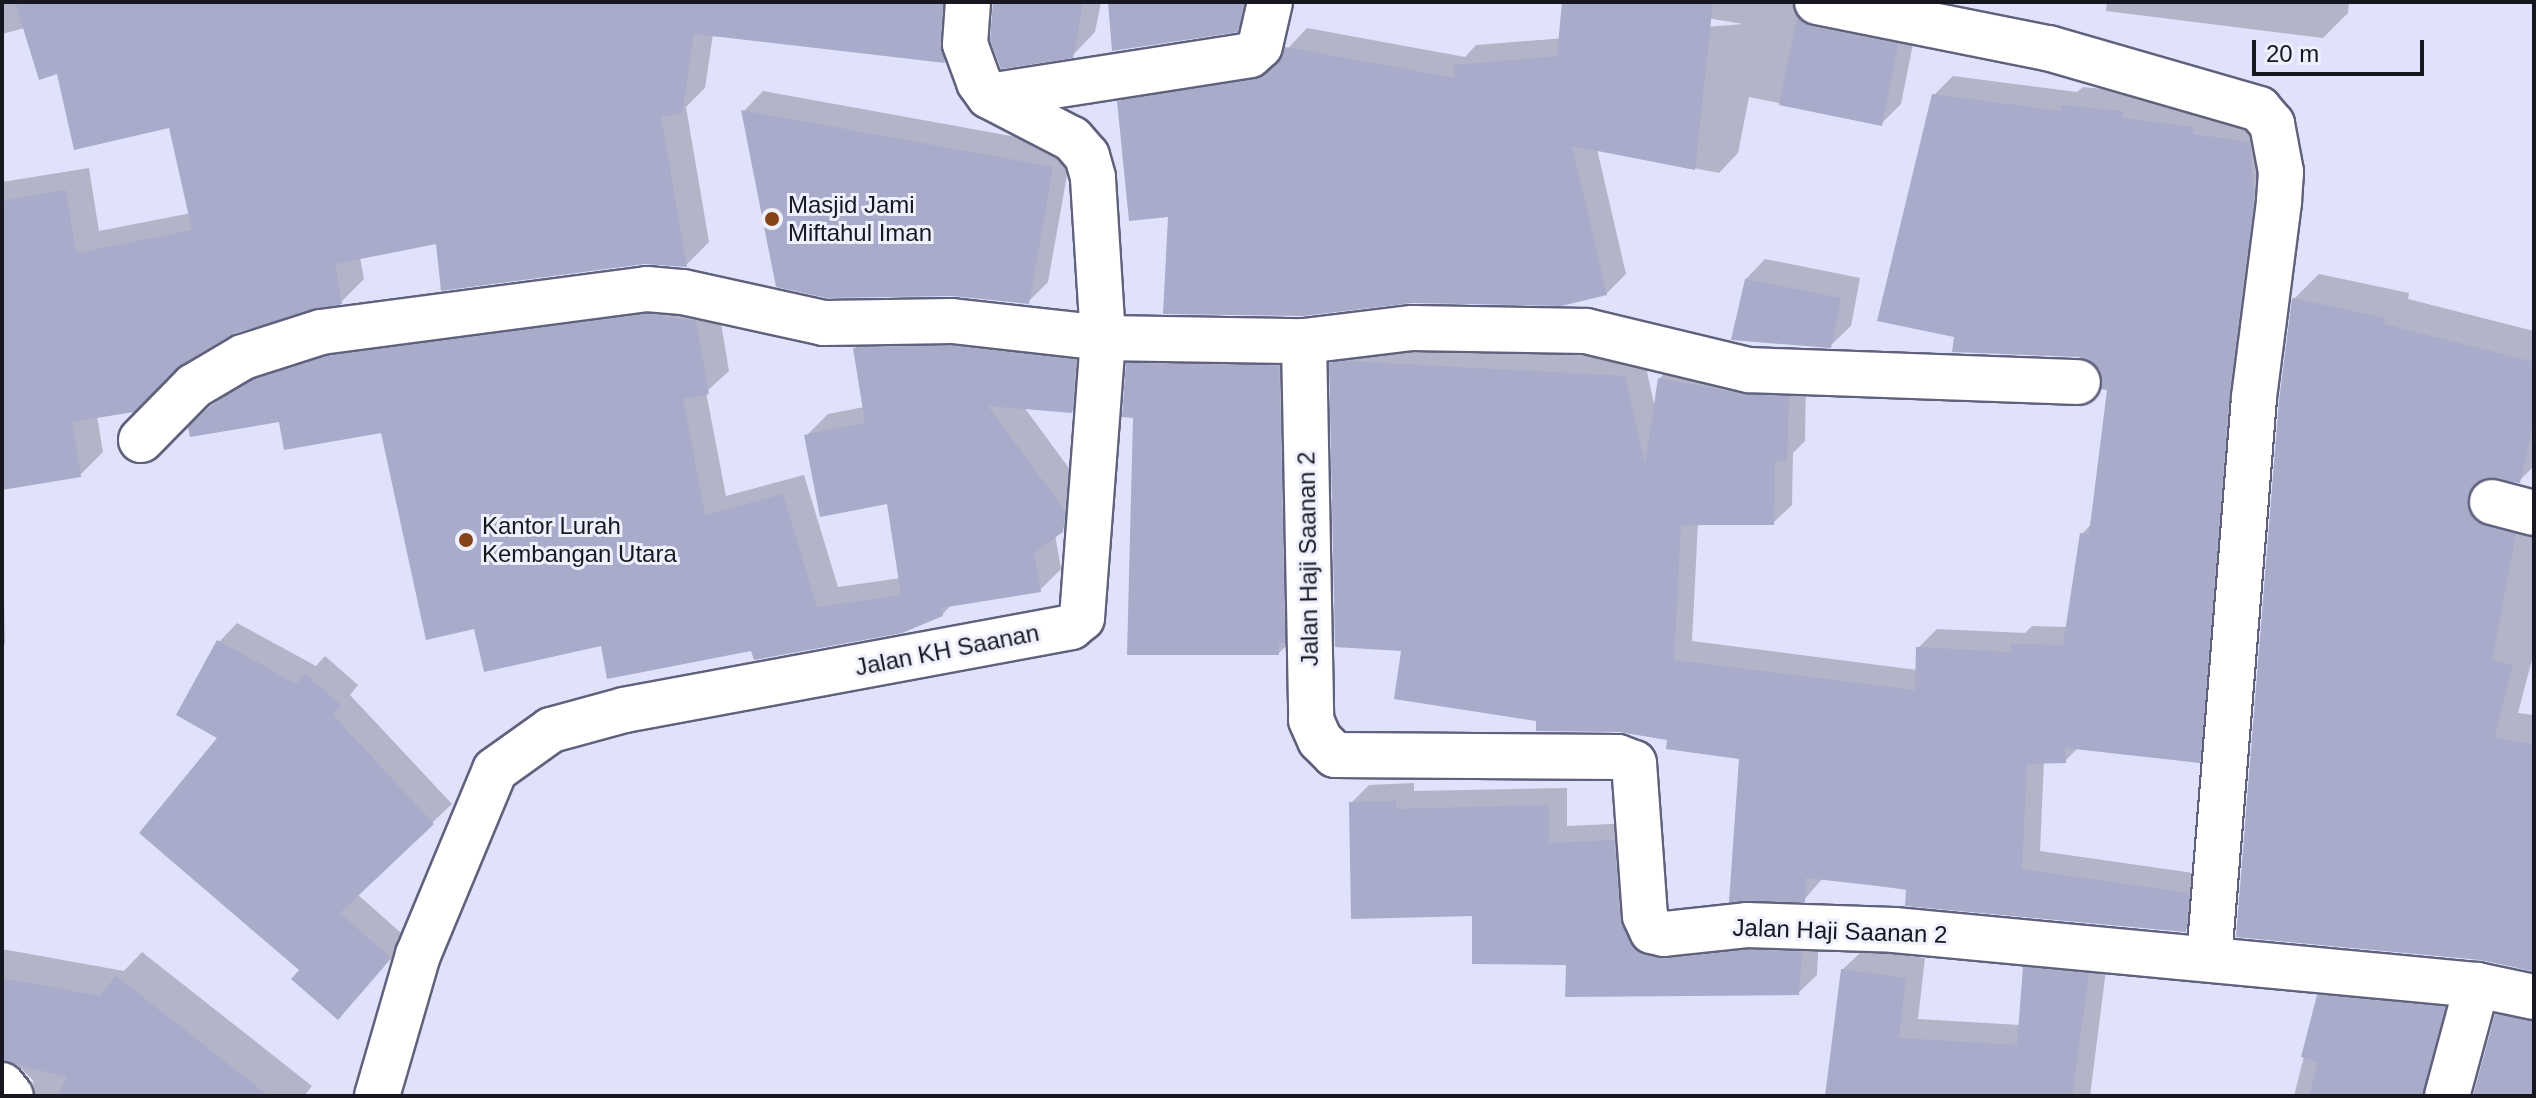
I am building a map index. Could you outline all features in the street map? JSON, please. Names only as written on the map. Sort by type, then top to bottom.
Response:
[{"type":"street","points":[[968,2],[969,63],[989,96],[1250,55],[1260,46],[1270,2]]},
{"type":"street","points":[[1817,2],[2048,48],[2259,109],[2272,124],[2279,157],[2279,202],[2254,398],[2209,958]]},
{"type":"street","name":"Jalan KH Saanan","points":[[377,1096],[418,955],[495,770],[551,730],[624,710],[1079,622],[1084,613],[1094,411],[1103,338],[1093,177],[1087,156],[1072,139],[989,96]]},
{"type":"street","points":[[141,440],[194,386],[243,357],[321,332],[647,289],[683,292],[824,323],[952,321],[1103,338],[1304,341],[1412,328],[1586,331],[1749,370],[2078,382]]},
{"type":"street","name":"Jalan Haji Saanan 2","points":[[1304,341],[1311,720],[1335,755],[1618,757],[1634,763],[1645,916],[1652,931],[1664,934],[1747,925],[1894,930],[2477,985],[2534,997]]},
{"type":"street","points":[[2492,502],[2534,513]]},
{"type":"street","points":[[2447,1096],[2477,985]]},
{"type":"street","points":[[2,1085],[11,1096]]},
{"type":"building","points":[[15,2],[943,2],[940,43],[945,63],[694,34],[682,113],[661,117],[687,267],[644,264],[441,291],[436,244],[335,264],[342,304],[235,333],[181,365],[134,412],[72,422],[81,477],[2,490],[2,201],[66,190],[76,253],[192,230],[169,128],[74,150],[57,74],[39,80]]},
{"type":"building","points":[[993,2],[1083,2],[1073,58],[1001,69],[990,40]]},
{"type":"building","points":[[1108,2],[1244,2],[1238,32],[1112,51]]},
{"type":"building","points":[[1562,2],[1713,2],[1695,170],[1572,146],[1607,295],[1561,306],[1412,303],[1303,316],[1163,314],[1168,217],[1129,221],[1117,101],[1255,79],[1277,65],[1285,47],[1455,78],[1454,65],[1557,56]]},
{"type":"building","points":[[1797,18],[1812,27],[1898,44],[1882,126],[1779,105]]},
{"type":"building","points":[[1932,94],[2061,111],[2062,105],[2123,111],[2123,118],[2194,127],[2193,134],[2250,142],[2254,200],[2229,396],[2200,763],[2065,748],[2066,763],[2027,764],[2022,869],[2189,893],[2186,932],[1905,906],[1906,889],[1806,878],[1805,902],[1729,902],[1739,759],[1666,749],[1667,740],[1619,732],[1536,731],[1536,721],[1394,699],[1401,651],[1335,647],[1329,363],[1346,361],[1625,376],[1645,464],[1658,378],[1743,394],[1789,396],[1787,461],[1775,461],[1774,525],[1681,525],[1674,660],[1915,690],[1916,647],[2011,652],[2011,644],[2063,645],[2080,533],[2089,534],[2107,390],[2101,389],[2100,370],[2079,357],[1952,352],[1954,337],[1877,321]]},
{"type":"building","points":[[741,110],[1053,167],[1029,304],[952,296],[827,298],[776,287]]},
{"type":"building","points":[[1745,279],[1841,298],[1831,348],[1731,340]]},
{"type":"building","points":[[2292,298],[2385,318],[2384,324],[2534,362],[2534,421],[2520,483],[2486,478],[2468,496],[2475,520],[2516,534],[2492,660],[2513,665],[2494,738],[2534,744],[2534,971],[2480,960],[2236,937],[2279,401]]},
{"type":"building","points":[[648,314],[696,321],[709,394],[683,399],[705,515],[783,494],[817,607],[901,595],[887,504],[820,517],[804,435],[865,423],[853,348],[951,346],[1076,360],[1072,413],[988,406],[1065,511],[1063,532],[1034,553],[1041,592],[941,608],[943,616],[902,633],[754,660],[751,651],[607,679],[601,646],[484,672],[474,629],[426,640],[381,433],[284,450],[279,422],[190,437],[188,427],[210,406],[253,380],[326,356]]},
{"type":"building","points":[[1126,363],[1279,366],[1285,643],[1279,643],[1279,655],[1127,655],[1133,418],[1122,417]]},
{"type":"building","points":[[217,640],[296,684],[305,674],[341,705],[333,715],[434,824],[340,913],[391,958],[338,1020],[291,979],[299,970],[139,833],[217,738],[176,715]]},
{"type":"building","points":[[1396,801],[1396,809],[1549,805],[1549,843],[1614,840],[1620,918],[1637,951],[1666,959],[1748,950],[1802,952],[1799,995],[1565,997],[1566,965],[1472,964],[1472,916],[1351,919],[1349,802]]},
{"type":"building","points":[[2023,967],[2089,974],[2072,1096],[1825,1096],[1841,969],[1906,978],[1899,1038],[2017,1045]]},
{"type":"building","points":[[116,976],[269,1096],[57,1096],[67,1077],[2,1061],[2,978],[100,996]]},
{"type":"building","points":[[2317,995],[2445,1007],[2423,1096],[2309,1096],[2318,1062],[2301,1057]]},
{"type":"building","points":[[2495,1014],[2534,1021],[2534,1096],[2473,1096]]},
{"type":"place","name":"Masjid Jami Miftahul Iman","points":[[772,219]]},
{"type":"place","name":"Kantor Lurah Kembangan Utara","points":[[466,540]]}]
